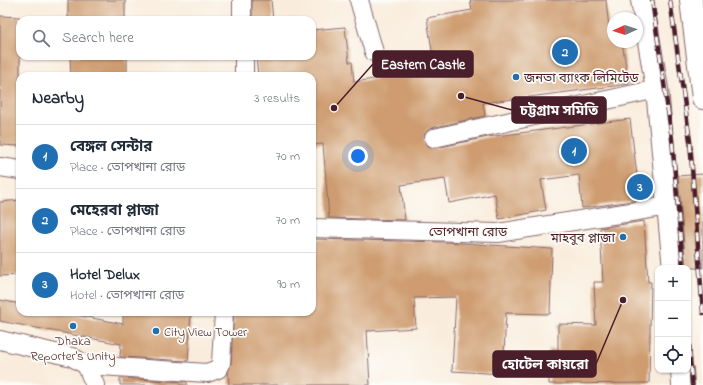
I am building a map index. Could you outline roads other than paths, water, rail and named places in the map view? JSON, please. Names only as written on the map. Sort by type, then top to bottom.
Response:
[{"type":"highway","points":[[642,0],[657,89],[674,265]]},
{"type":"highway","points":[[690,0],[703,98]]},
{"type":"highway","points":[[682,373],[684,385]]},
{"type":"street","points":[[242,0],[242,16]]},
{"type":"street","points":[[359,0],[374,52]]},
{"type":"street","points":[[244,60],[244,72]]},
{"type":"street","points":[[434,138],[657,89]]},
{"type":"street","points":[[0,167],[16,169]]},
{"type":"street","name":"তোপখানা রোড","points":[[316,228],[498,233],[669,206]]},
{"type":"street","points":[[0,340],[72,357],[86,365],[207,373],[218,369],[221,363],[224,316]]},
{"type":"street","points":[[86,365],[95,385]]},
{"type":"railway","points":[[652,0],[672,139],[683,265]]},
{"type":"railway","points":[[670,0],[690,141],[703,313]]},
{"type":"railway","points":[[688,337],[692,385]]},
{"type":"place","name":"মেহেরবা প্লাজা","points":[[565,52]]},
{"type":"place","name":"জনতা ব্যাংক লিমিটেড","points":[[516,77]]},
{"type":"place","name":"চট্টগ্রাম সমিতি","points":[[461,96]]},
{"type":"place","name":"Eastern Castle","points":[[334,108]]},
{"type":"place","name":"বেঙ্গল সেন্টার","points":[[574,151]]},
{"type":"place","name":"Hotel Delux","points":[[640,187]]},
{"type":"place","name":"মাহবুব প্লাজা","points":[[623,237]]},
{"type":"place","name":"হোটেল কায়রো","points":[[623,300]]},
{"type":"place","name":"Dhaka Reporter's Unity","points":[[73,326]]},
{"type":"place","name":"City View Tower","points":[[156,331]]}]
